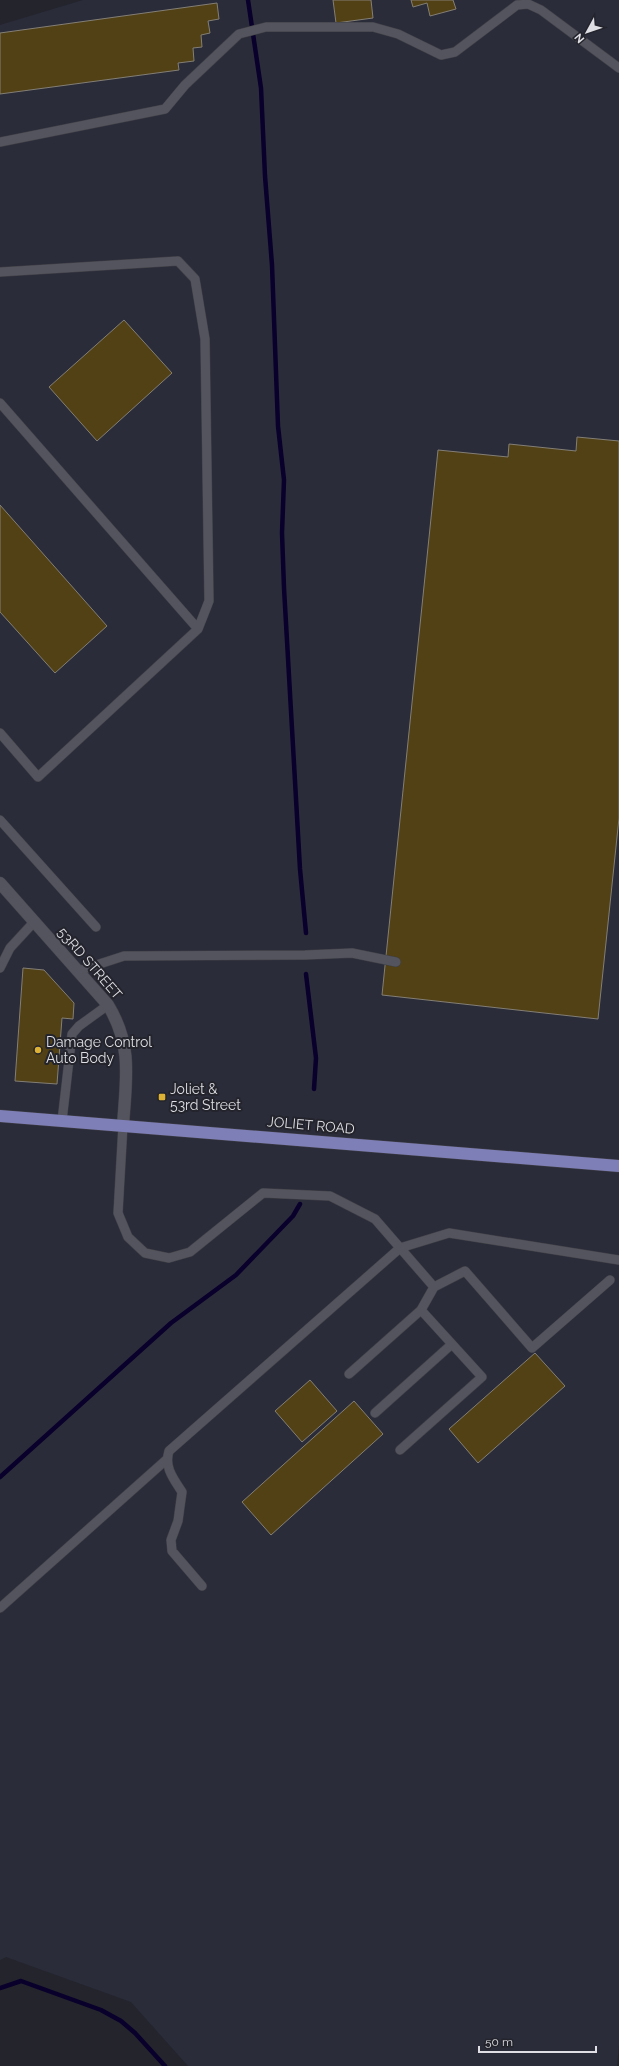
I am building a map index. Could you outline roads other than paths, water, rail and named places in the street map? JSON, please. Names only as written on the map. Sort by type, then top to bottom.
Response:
[{"type":"main road","name":"JOLIET ROAD","points":[[0,1116],[619,1166]]},
{"type":"street","name":"53RD STREET","points":[[0,883],[108,1005],[116,1019],[127,1057],[123,1125]]},
{"type":"lane","points":[[0,142],[165,109],[185,85],[239,34],[266,26],[298,28],[373,27],[398,34],[441,55],[455,52],[517,5],[528,4],[541,10],[619,68]]},
{"type":"lane","points":[[0,272],[178,261],[196,279],[205,339],[209,601],[198,629],[38,777],[0,734]]},
{"type":"lane","points":[[0,403],[198,629]]},
{"type":"lane","points":[[0,820],[96,927]]},
{"type":"lane","points":[[0,968],[10,948],[34,922]]},
{"type":"lane","points":[[78,971],[124,956],[305,956],[352,954],[396,962]]},
{"type":"lane","points":[[62,1121],[72,1034],[80,1026],[108,1005]]},
{"type":"lane","points":[[123,1125],[118,1213],[128,1237],[145,1253],[169,1258],[190,1252],[263,1193],[330,1196],[375,1219],[434,1287]]},
{"type":"lane","points":[[0,1608],[166,1460],[169,1451],[400,1248],[449,1233],[619,1260]]},
{"type":"lane","points":[[350,1374],[421,1310],[434,1287],[464,1271],[532,1348],[610,1280]]},
{"type":"lane","points":[[400,1450],[482,1377],[421,1310]]},
{"type":"lane","points":[[375,1413],[452,1344]]},
{"type":"lane","points":[[166,1460],[173,1478],[182,1492],[178,1520],[171,1540],[172,1552],[202,1586]]},
{"type":"waterway","points":[[248,0],[261,88],[265,176],[272,265],[278,426],[284,480],[282,533],[284,588],[300,869],[306,933]]},
{"type":"waterway","points":[[306,974],[316,1058],[314,1089]]},
{"type":"waterway","points":[[0,1477],[171,1323],[236,1275],[293,1216],[300,1204]]},
{"type":"waterway","points":[[0,1988],[21,1981],[101,2010],[121,2021],[135,2033],[165,2066]]},
{"type":"place","name":"Damage Control Auto Body","points":[[38,1050]]},
{"type":"place","name":"Joliet & 53rd Street","points":[[162,1097]]}]
